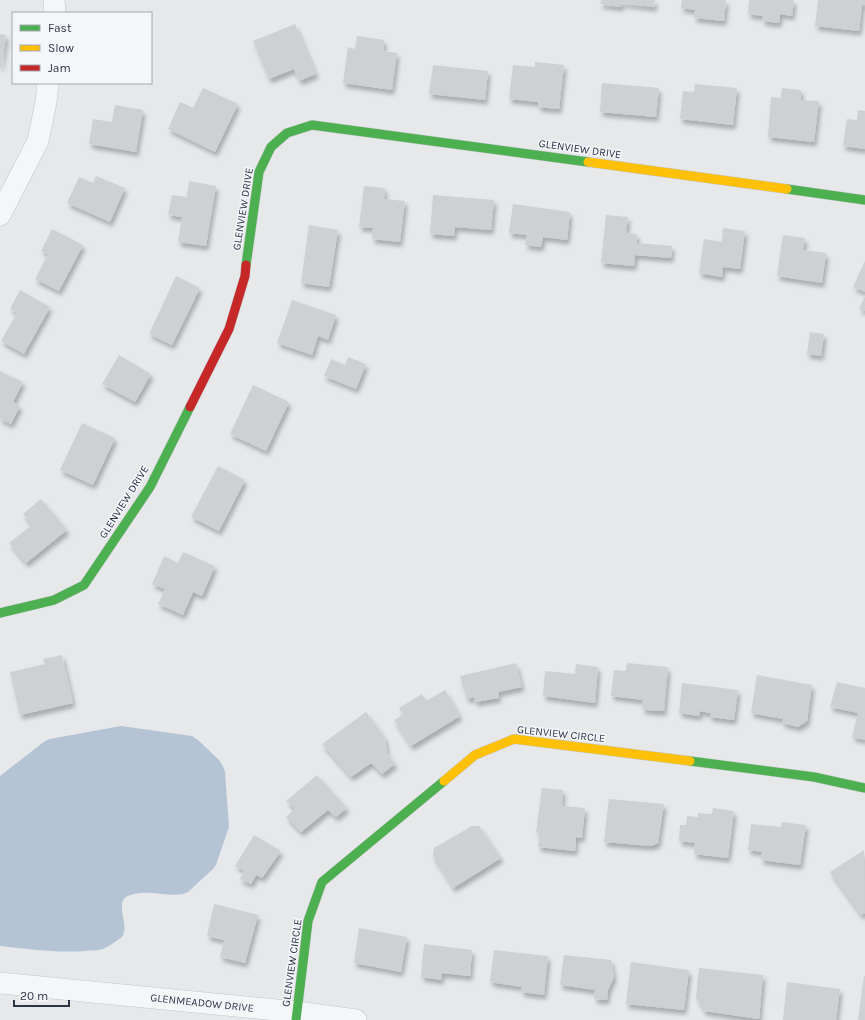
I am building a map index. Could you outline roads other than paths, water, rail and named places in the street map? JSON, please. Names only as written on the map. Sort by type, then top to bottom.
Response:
[{"type":"street","points":[[54,0],[55,12]]},
{"type":"street","points":[[0,215],[38,141],[46,102],[48,84]]},
{"type":"street","name":"GLENVIEW DRIVE","points":[[0,613],[54,600],[84,585],[150,487],[229,329],[245,276],[259,172],[271,147],[287,133],[312,125],[865,200]]},
{"type":"street","name":"GLENVIEW CIRCLE","points":[[297,1016],[308,921],[322,882],[475,755],[514,739],[814,777],[865,788]]},
{"type":"street","name":"GLENMEADOW DRIVE","points":[[0,983],[297,1016],[356,1020]]},
{"type":"water","points":[[121,726],[192,736],[219,760],[225,772],[229,827],[216,865],[188,892],[175,895],[143,893],[128,896],[122,902],[124,934],[120,939],[103,949],[64,951],[0,946],[0,776],[45,741]]}]
